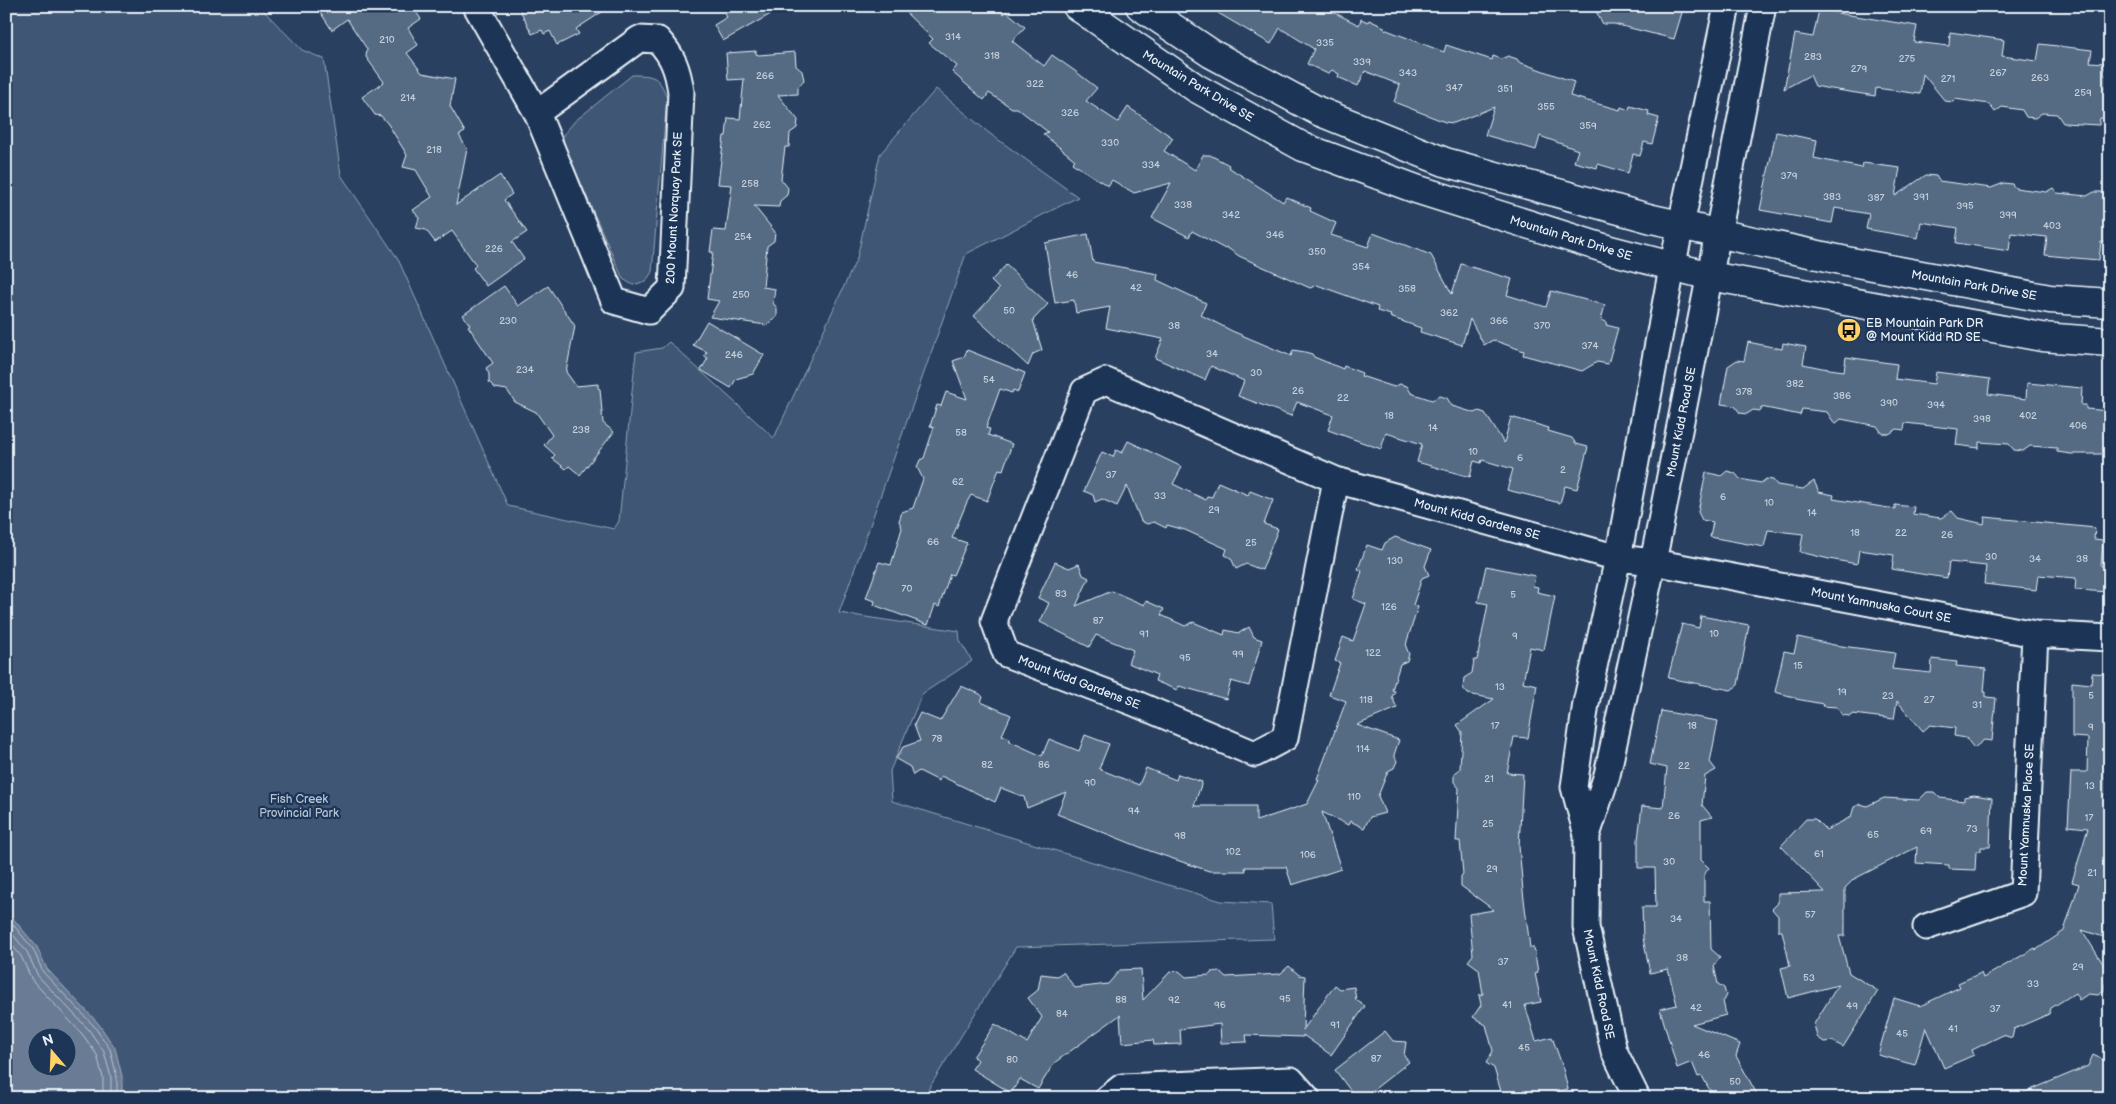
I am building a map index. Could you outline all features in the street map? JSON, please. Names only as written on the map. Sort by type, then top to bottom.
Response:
[{"type":"street","name":"200 Mount Norquay Park SE","points":[[476,6],[537,113],[614,301],[649,310],[672,288],[681,92],[678,70],[671,54],[658,40],[640,39],[537,113]]},
{"type":"street","name":"Mountain Park Drive SE","points":[[1078,6],[1196,88],[1303,147],[1416,189],[1672,268],[2042,337],[2110,342]]},
{"type":"street","name":"Mountain Park Drive SE","points":[[1140,6],[1212,54],[1318,111],[1445,162],[1642,216],[1846,261],[2050,299],[2110,303]]},
{"type":"street","name":"Mount Kidd Road SE","points":[[1637,1098],[1614,1051],[1586,927],[1587,835],[1574,787],[1586,703],[1618,558],[1672,268],[1727,6]]},
{"type":"street","name":"Mount Kidd Road SE","points":[[1587,835],[1607,775],[1653,562],[1763,6]]},
{"type":"street","name":"Mount Kidd Gardens SE","points":[[1336,480],[1285,738],[1255,754],[1132,702],[1006,654],[994,621],[1084,391],[1106,381],[1336,480],[1618,558],[1653,562]]},
{"type":"street","name":"Mount Yamnuska Court SE","points":[[1653,562],[2035,634],[2110,638]]},
{"type":"street","name":"Mount Yamnuska Place SE","points":[[1926,927],[2023,893],[2035,634]]},
{"type":"street","points":[[1108,1098],[1122,1087],[1291,1080],[1306,1098]]},
{"type":"green space","name":"Fish Creek Provincial Park","points":[[6,6],[259,6],[302,50],[324,59],[341,175],[398,259],[508,506],[614,529],[619,521],[636,352],[662,348],[669,342],[774,438],[857,258],[880,154],[936,89],[989,133],[1078,197],[966,254],[839,613],[959,631],[960,641],[972,661],[922,694],[890,771],[892,801],[1221,901],[1271,904],[1274,939],[1016,947],[923,1098],[6,1098]]},
{"type":"green space","points":[[632,75],[655,78],[661,85],[667,98],[652,272],[646,281],[633,285],[623,279],[564,145],[563,135],[575,121]]},
{"type":"water","points":[[6,910],[37,947],[47,969],[98,1023],[115,1048],[122,1076],[122,1098],[6,1098]]},
{"type":"building","points":[[316,6],[412,6],[421,19],[408,28],[418,45],[407,53],[422,73],[455,79],[450,106],[465,132],[459,135],[467,149],[456,205],[500,175],[512,194],[504,200],[527,232],[512,242],[524,259],[486,286],[473,268],[476,265],[452,231],[435,242],[426,230],[416,228],[419,218],[413,210],[432,197],[416,170],[403,167],[407,155],[388,124],[381,116],[375,115],[362,97],[384,82],[366,57],[367,49],[347,19],[332,30]]},
{"type":"building","points":[[518,6],[611,6],[576,29],[579,34],[557,45],[550,31],[544,34],[542,30],[532,34]]},
{"type":"building","points":[[739,6],[785,6],[723,41],[714,25],[727,17],[725,14]]},
{"type":"building","points":[[899,6],[995,6],[1003,14],[1006,11],[1025,27],[1012,41],[1044,66],[1052,55],[1075,71],[1097,88],[1086,101],[1118,122],[1128,107],[1173,138],[1164,151],[1195,170],[1203,155],[1210,155],[1229,165],[1228,167],[1283,202],[1286,197],[1311,208],[1310,211],[1336,223],[1331,235],[1368,247],[1373,233],[1431,255],[1452,294],[1461,264],[1512,279],[1507,295],[1546,307],[1551,291],[1605,305],[1601,320],[1607,322],[1606,325],[1618,328],[1608,364],[1597,362],[1582,371],[1523,355],[1524,351],[1493,340],[1484,345],[1470,319],[1462,345],[1420,332],[1421,328],[1377,311],[1378,307],[1317,285],[1310,288],[1239,256],[1226,247],[1225,249],[1192,231],[1189,237],[1152,218],[1171,183],[1134,193],[1112,180],[1108,186],[1072,163],[1075,160],[1043,134],[1048,132],[1017,108],[1012,108],[989,93],[984,100],[952,72],[957,66],[929,43],[933,39]]},
{"type":"building","points":[[1206,6],[1321,6],[1359,25],[1361,19],[1368,22],[1369,20],[1384,27],[1384,29],[1444,52],[1446,45],[1492,60],[1493,56],[1501,59],[1508,56],[1517,59],[1519,62],[1574,82],[1570,96],[1620,110],[1621,107],[1629,110],[1630,106],[1649,111],[1648,115],[1659,118],[1652,144],[1644,142],[1640,156],[1633,154],[1628,173],[1598,164],[1597,168],[1574,162],[1578,150],[1540,136],[1536,150],[1485,135],[1494,107],[1454,123],[1445,122],[1394,102],[1400,85],[1365,71],[1358,86],[1338,77],[1339,74],[1332,70],[1328,74],[1307,64],[1314,49],[1280,28],[1271,44]]},
{"type":"building","points":[[1593,6],[1684,6],[1674,39],[1614,24],[1603,24]]},
{"type":"building","points":[[1819,10],[1917,26],[1914,42],[1949,46],[1950,32],[2004,40],[2002,56],[2037,61],[2040,44],[2092,50],[2090,62],[2106,63],[2104,75],[2110,75],[2110,118],[2100,118],[2099,125],[2063,123],[2057,114],[2042,113],[2035,118],[2026,117],[2022,110],[2002,107],[1995,112],[1989,104],[1955,99],[1953,102],[1945,101],[1923,74],[1920,94],[1876,88],[1875,96],[1825,88],[1815,86],[1810,75],[1784,89],[1795,34],[1813,37]]},
{"type":"building","points":[[756,51],[756,54],[759,55],[795,52],[796,66],[802,71],[804,80],[798,87],[798,94],[778,95],[798,120],[797,128],[790,133],[789,147],[785,147],[781,179],[788,188],[787,195],[780,201],[779,207],[754,206],[775,232],[774,241],[767,246],[763,287],[775,289],[773,303],[777,308],[777,317],[766,325],[710,317],[719,301],[707,299],[713,252],[710,252],[713,230],[726,231],[732,185],[718,184],[724,136],[726,136],[728,118],[740,119],[744,79],[728,80],[726,53]]},
{"type":"building","points":[[1776,132],[1817,140],[1814,158],[1862,168],[1863,163],[1900,168],[1895,196],[1926,175],[1936,176],[1939,181],[1991,188],[2004,183],[2012,184],[2015,188],[2046,192],[2053,188],[2057,193],[2087,196],[2094,192],[2102,192],[2110,202],[2110,243],[2101,242],[2099,260],[2075,258],[2045,255],[2047,237],[2011,233],[2009,251],[1956,243],[1958,228],[1921,222],[1918,238],[1866,229],[1869,214],[1835,208],[1832,223],[1760,210]]},
{"type":"building","points":[[1088,234],[1093,262],[1158,274],[1157,280],[1206,303],[1201,315],[1232,331],[1291,356],[1293,350],[1312,354],[1314,357],[1343,369],[1344,366],[1362,373],[1361,376],[1394,387],[1400,384],[1407,386],[1411,393],[1432,400],[1440,396],[1447,398],[1452,406],[1475,413],[1479,411],[1485,413],[1504,443],[1511,417],[1549,428],[1548,431],[1572,438],[1576,444],[1588,447],[1577,489],[1565,486],[1560,503],[1507,490],[1513,469],[1482,460],[1481,463],[1474,461],[1470,477],[1417,462],[1422,444],[1386,433],[1381,449],[1328,430],[1333,415],[1297,402],[1291,416],[1238,396],[1244,381],[1211,366],[1205,380],[1155,358],[1163,339],[1106,328],[1110,307],[1076,313],[1074,300],[1055,303],[1045,243]]},
{"type":"building","points":[[1006,265],[1048,304],[1033,320],[1042,350],[1033,354],[1028,366],[974,316],[999,289],[991,281]]},
{"type":"building","points":[[504,286],[518,306],[548,286],[575,326],[566,372],[576,386],[598,384],[603,423],[614,432],[580,475],[569,466],[566,469],[552,458],[555,455],[544,445],[552,435],[536,412],[515,402],[507,390],[495,388],[489,382],[489,374],[486,368],[493,363],[468,326],[470,325],[463,315]]},
{"type":"building","points":[[707,321],[764,355],[753,374],[736,379],[731,388],[701,370],[708,358],[704,356],[707,352],[693,345]]},
{"type":"building","points":[[1748,342],[1782,349],[1783,343],[1806,347],[1803,364],[1822,368],[1844,371],[1846,357],[1897,364],[1895,379],[1934,384],[1936,372],[1990,379],[1988,394],[2026,399],[2027,383],[2082,388],[2081,405],[2086,405],[2086,409],[2110,411],[2110,454],[2071,454],[2057,452],[2057,448],[2030,446],[2023,451],[2014,450],[2009,444],[1979,442],[1979,448],[1956,445],[1958,429],[1905,423],[1904,430],[1897,429],[1889,434],[1882,433],[1877,426],[1841,419],[1835,424],[1827,412],[1802,409],[1800,415],[1761,407],[1761,411],[1753,410],[1747,414],[1740,413],[1735,406],[1721,404],[1728,366],[1737,360],[1744,361]]},
{"type":"building","points":[[967,350],[1025,373],[1018,392],[1013,390],[1012,393],[1000,389],[986,428],[990,429],[988,435],[1012,444],[1003,470],[999,469],[987,501],[971,495],[967,502],[952,538],[967,543],[953,575],[950,574],[939,607],[935,605],[928,625],[874,605],[875,601],[866,598],[879,562],[891,565],[902,528],[899,521],[902,512],[913,508],[923,479],[917,467],[920,460],[924,458],[934,427],[930,426],[937,405],[941,406],[946,392],[967,399],[953,361],[964,357]]},
{"type":"building","points":[[1128,441],[1182,467],[1173,484],[1206,500],[1207,496],[1212,497],[1218,482],[1248,495],[1250,491],[1273,500],[1264,524],[1278,529],[1262,570],[1246,564],[1236,569],[1231,558],[1225,555],[1227,549],[1185,530],[1167,525],[1166,528],[1154,522],[1147,524],[1141,521],[1127,486],[1117,506],[1102,499],[1095,502],[1093,495],[1084,491],[1102,452],[1113,457],[1116,450],[1122,453]]},
{"type":"building","points":[[1727,471],[1735,473],[1740,479],[1761,483],[1766,479],[1773,480],[1777,485],[1803,489],[1814,481],[1819,492],[1834,495],[1833,499],[1895,509],[1895,505],[1914,507],[1913,514],[1941,518],[1952,511],[1958,518],[1984,524],[1985,517],[2095,528],[2094,539],[2103,540],[2101,566],[2110,567],[2110,592],[2075,590],[2076,578],[2038,575],[2036,590],[1984,584],[1986,566],[1949,562],[1947,578],[1927,575],[1892,569],[1894,555],[1859,550],[1857,564],[1829,559],[1800,552],[1803,534],[1768,530],[1764,547],[1710,537],[1713,522],[1702,520],[1698,512],[1706,472],[1721,476]]},
{"type":"building","points":[[1395,537],[1431,550],[1425,566],[1429,575],[1422,578],[1413,605],[1418,607],[1407,641],[1406,647],[1409,654],[1407,661],[1400,664],[1392,690],[1395,691],[1392,697],[1397,708],[1357,725],[1399,740],[1394,755],[1397,761],[1394,768],[1388,771],[1378,796],[1385,813],[1370,817],[1364,828],[1350,821],[1348,825],[1322,812],[1341,869],[1292,885],[1286,867],[1245,867],[1246,871],[1209,871],[1150,851],[1057,814],[1066,792],[1027,808],[1024,797],[1001,788],[995,802],[941,776],[939,781],[919,771],[913,775],[910,767],[896,759],[903,747],[920,741],[914,725],[920,713],[940,721],[961,686],[980,694],[983,697],[981,702],[1011,715],[1002,735],[1010,738],[1009,741],[1042,756],[1049,739],[1079,751],[1085,735],[1109,744],[1099,769],[1139,785],[1146,768],[1176,780],[1178,774],[1202,782],[1194,806],[1256,806],[1256,821],[1307,804],[1319,780],[1317,779],[1346,701],[1329,695],[1340,663],[1335,661],[1343,637],[1353,641],[1366,604],[1353,599],[1362,571],[1358,569],[1367,545],[1382,550],[1385,543]]},
{"type":"building","points":[[1055,562],[1069,568],[1079,564],[1083,575],[1089,578],[1076,606],[1112,591],[1144,605],[1146,601],[1164,609],[1161,615],[1185,626],[1193,622],[1224,635],[1225,630],[1239,633],[1249,627],[1254,637],[1262,640],[1249,686],[1231,681],[1226,699],[1179,686],[1177,690],[1155,681],[1157,675],[1128,663],[1133,650],[1096,635],[1089,647],[1040,622],[1049,603],[1038,598]]},
{"type":"building","points":[[1486,566],[1535,576],[1533,586],[1538,587],[1537,592],[1555,596],[1544,650],[1530,647],[1523,682],[1537,685],[1528,738],[1514,737],[1507,773],[1523,774],[1519,846],[1530,948],[1534,948],[1538,972],[1535,973],[1541,1002],[1525,1005],[1536,1041],[1552,1037],[1562,1065],[1568,1089],[1553,1093],[1554,1098],[1503,1098],[1494,1068],[1486,1063],[1493,1051],[1486,1025],[1473,1017],[1481,1005],[1479,995],[1483,994],[1479,969],[1468,961],[1473,955],[1469,914],[1494,910],[1461,886],[1461,876],[1463,874],[1460,841],[1456,841],[1459,788],[1454,782],[1454,774],[1460,769],[1462,732],[1457,725],[1494,699],[1468,694],[1463,688],[1464,678],[1472,673],[1474,660],[1477,660],[1488,604],[1478,602]]},
{"type":"building","points":[[1701,616],[1749,625],[1738,685],[1731,690],[1668,678],[1682,624],[1699,628]]},
{"type":"building","points":[[1798,637],[1834,645],[1895,653],[1892,669],[1931,673],[1932,659],[1957,662],[1956,666],[1986,669],[1984,692],[1986,692],[1986,697],[1996,698],[1992,741],[1984,740],[1974,748],[1966,738],[1954,736],[1955,728],[1930,725],[1923,731],[1897,701],[1894,719],[1853,714],[1850,716],[1842,715],[1837,707],[1822,706],[1823,704],[1796,699],[1775,692],[1784,651],[1794,653]]},
{"type":"building","points":[[2092,673],[2110,674],[2110,939],[2082,930],[2110,975],[2110,980],[2105,983],[2104,991],[2098,995],[2088,994],[2079,1000],[2075,993],[2051,1008],[2049,1014],[2014,1029],[2012,1038],[2003,1035],[1972,1050],[1974,1055],[1944,1068],[1926,1027],[1915,1065],[1878,1055],[1894,998],[1920,1006],[1960,987],[1958,983],[1981,973],[1983,978],[2035,948],[2036,950],[2064,931],[2079,884],[2072,882],[2088,828],[2068,826],[2071,772],[2087,772],[2088,738],[2072,737],[2072,682],[2091,684]]},
{"type":"building","points":[[1661,711],[1718,721],[1710,762],[1716,770],[1705,776],[1702,805],[1712,817],[1701,820],[1701,860],[1709,868],[1704,874],[1704,901],[1710,901],[1711,949],[1720,957],[1714,966],[1718,984],[1724,988],[1726,995],[1723,1001],[1726,1015],[1692,1024],[1740,1044],[1736,1056],[1759,1098],[1714,1098],[1702,1076],[1698,1077],[1692,1062],[1677,1068],[1660,1009],[1677,1005],[1668,969],[1650,973],[1643,938],[1642,907],[1656,907],[1655,868],[1638,868],[1638,840],[1642,806],[1663,808],[1667,768],[1650,764]]},
{"type":"building","points":[[1927,792],[1934,792],[1940,798],[1964,801],[1964,797],[1974,795],[1992,798],[1990,847],[1981,847],[1981,851],[1976,851],[1975,870],[1949,869],[1949,865],[1916,863],[1917,847],[1854,879],[1845,888],[1845,936],[1839,936],[1849,973],[1878,991],[1843,1047],[1832,1041],[1824,1042],[1817,1037],[1814,1024],[1838,985],[1788,998],[1781,968],[1790,966],[1782,931],[1778,931],[1778,916],[1772,909],[1778,903],[1778,893],[1825,892],[1781,846],[1806,819],[1815,819],[1826,830],[1851,817],[1854,807],[1861,804],[1867,806],[1884,798],[1919,800]]},
{"type":"building","points":[[1289,966],[1299,975],[1305,976],[1303,1030],[1335,985],[1340,989],[1354,987],[1356,1000],[1365,1006],[1331,1055],[1303,1035],[1303,1037],[1246,1035],[1247,1042],[1221,1043],[1220,1024],[1180,1029],[1181,1044],[1154,1045],[1153,1040],[1122,1043],[1120,1015],[1054,1063],[1038,1089],[1020,1079],[1011,1093],[972,1069],[978,1060],[973,1057],[995,1024],[1027,1043],[1042,1017],[1028,998],[1038,990],[1041,974],[1057,976],[1063,972],[1075,988],[1108,984],[1120,970],[1141,969],[1143,1000],[1170,972],[1179,971],[1186,977],[1209,975],[1212,972],[1219,971],[1226,977],[1280,974]]},
{"type":"building","points":[[1385,1031],[1393,1041],[1406,1042],[1404,1056],[1409,1062],[1363,1098],[1356,1098],[1335,1070]]},
{"type":"building","points":[[2093,1055],[2110,1063],[2110,1098],[2011,1098],[2088,1066]]},
{"type":"place","name":"EB Mountain Park DR @ Mount Kidd RD SE","points":[[1849,330]]}]
